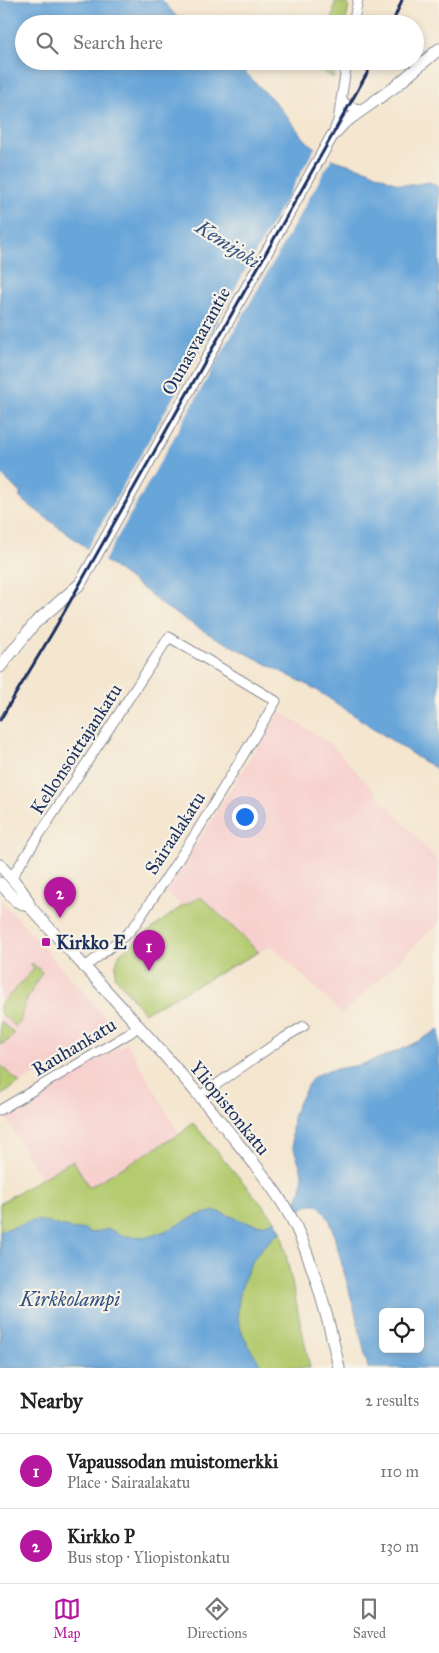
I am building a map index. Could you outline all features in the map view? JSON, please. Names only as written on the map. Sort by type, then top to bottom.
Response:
[{"type":"street","points":[[355,15],[358,0]]},
{"type":"street","name":"Ounasvaarantie","points":[[424,62],[439,49]]},
{"type":"street","points":[[332,136],[338,121],[346,70]]},
{"type":"street","name":"Ounasvaarantie","points":[[0,667],[35,623],[80,584],[332,136],[344,123],[396,86],[415,70]]},
{"type":"street","points":[[341,98],[346,104],[357,110],[366,108]]},
{"type":"street","name":"Kellonsoittajankatu","points":[[5,880],[169,637],[276,701]]},
{"type":"street","name":"Sairaalakatu","points":[[84,968],[135,926],[196,833],[276,701]]},
{"type":"street","name":"Yliopistonkatu","points":[[0,865],[5,880],[27,898],[30,907],[200,1096],[274,1191],[295,1225],[304,1246],[323,1303],[339,1368]]},
{"type":"street","name":"Rauhankatu","points":[[0,1110],[130,1033],[138,1026]]},
{"type":"street","points":[[200,1096],[304,1026]]},
{"type":"shaded area","points":[[280,711],[332,745],[439,862],[439,923],[342,1014],[272,946],[259,952],[201,897],[182,906],[166,892]]},
{"type":"shaded area","points":[[0,899],[110,1022],[110,1033],[20,1083],[0,1065]]},
{"type":"shaded area","points":[[127,1043],[180,1134],[89,1187],[73,1160],[41,1179],[4,1115]]},
{"type":"green space","points":[[335,2],[347,4],[349,7],[347,15],[333,15]]},
{"type":"green space","points":[[324,70],[335,70],[333,78]]},
{"type":"green space","points":[[201,897],[259,952],[144,1013],[115,976],[116,964],[120,953],[182,906]]},
{"type":"green space","points":[[32,963],[42,972],[24,1005],[20,1023],[16,1027],[0,1013],[0,1005],[34,969],[31,965]]},
{"type":"green space","points":[[0,1021],[14,1034],[9,1040],[0,1045]]},
{"type":"green space","points":[[0,1065],[20,1083],[0,1096]]},
{"type":"green space","name":"Kirkkolampi","points":[[193,1123],[275,1220],[281,1231],[310,1368],[0,1368],[0,1203],[73,1160],[89,1187],[180,1134]]},
{"type":"water","name":"Kemijoki","points":[[0,0],[162,0],[175,15],[15,15],[15,70],[243,70],[276,103],[312,146],[334,160],[368,170],[398,184],[411,185],[430,182],[439,188],[439,770],[315,689],[207,633],[159,603],[150,594],[20,498],[20,493],[0,473]]},
{"type":"water","points":[[439,1029],[439,1368],[368,1368],[357,1319],[330,1221],[323,1210],[317,1205],[309,1205],[298,1212],[294,1206],[300,1193],[302,1174],[292,1140],[293,1117],[303,1094],[314,1077],[332,1070],[376,1060],[404,1048]]},
{"type":"water","name":"Kirkkolampi","points":[[215,1211],[253,1224],[268,1224],[275,1220],[281,1231],[263,1247],[249,1268],[242,1286],[238,1306],[239,1323],[243,1335],[263,1368],[0,1368],[0,1231],[37,1220],[76,1230],[83,1229],[91,1233],[109,1229],[123,1236],[148,1237],[198,1215]]},
{"type":"pier","points":[[316,146],[333,156],[103,563],[86,551]]},
{"type":"railway","points":[[396,15],[402,0]]},
{"type":"railway","points":[[0,720],[54,630],[369,70]]},
{"type":"place","name":"Kirkko P","points":[[60,918]]},
{"type":"place","name":"Kirkko E","points":[[46,942]]},
{"type":"place","name":"Vapaussodan muistomerkki","points":[[149,971]]}]
